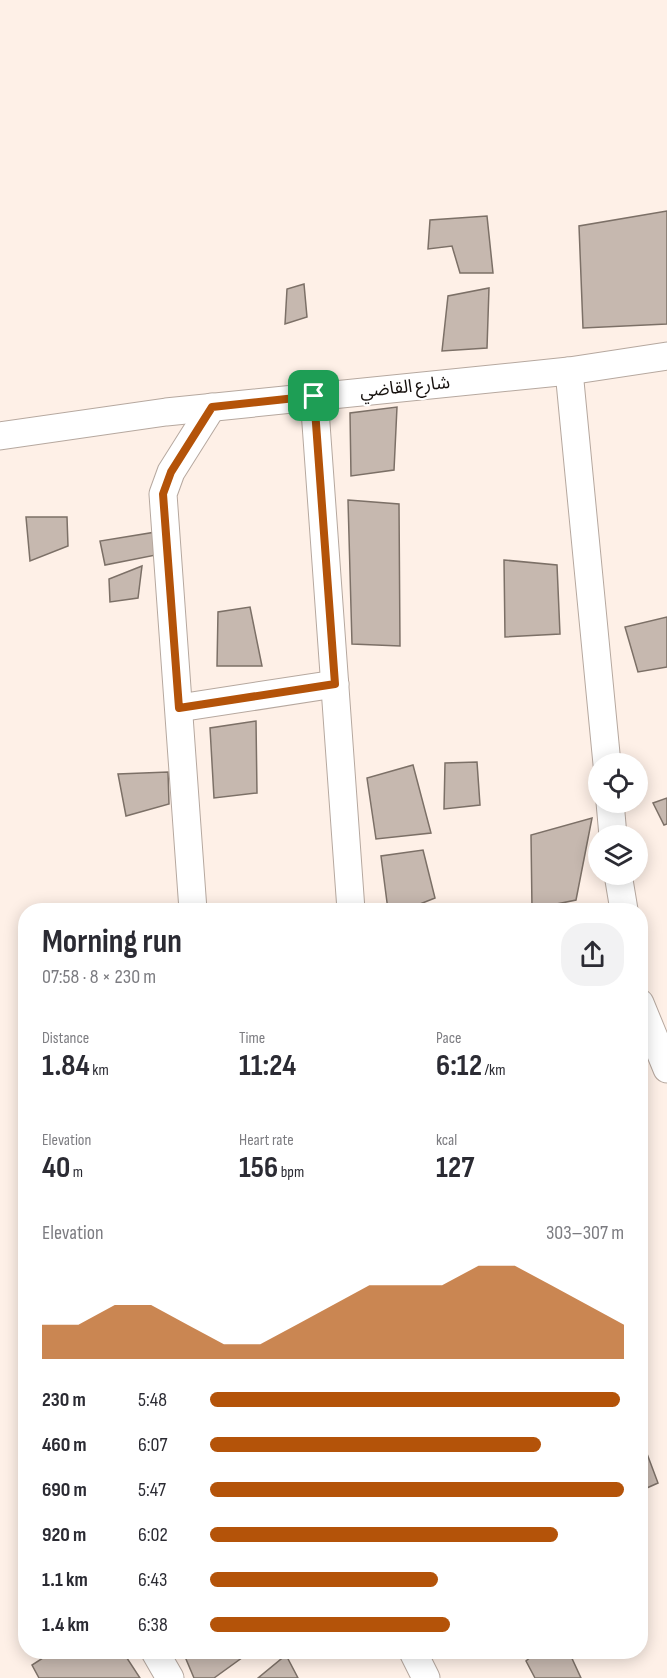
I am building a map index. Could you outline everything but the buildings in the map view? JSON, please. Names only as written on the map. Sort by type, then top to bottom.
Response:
[{"type":"street","name":"شارع القاضي","points":[[0,436],[166,412],[569,371],[667,356]]},
{"type":"street","points":[[569,371],[606,753]]},
{"type":"street","points":[[314,396],[351,903]]},
{"type":"street","points":[[193,903],[163,494],[171,472],[212,407]]},
{"type":"street","points":[[179,708],[335,684]]},
{"type":"street","points":[[620,885],[623,903]]},
{"type":"street","points":[[648,1021],[666,1063]]},
{"type":"street","points":[[159,1659],[170,1678]]},
{"type":"street","points":[[416,1659],[426,1678]]},
{"type":"route","points":[[314,396],[335,684],[179,708],[163,494],[171,472],[212,407],[314,396]]}]
